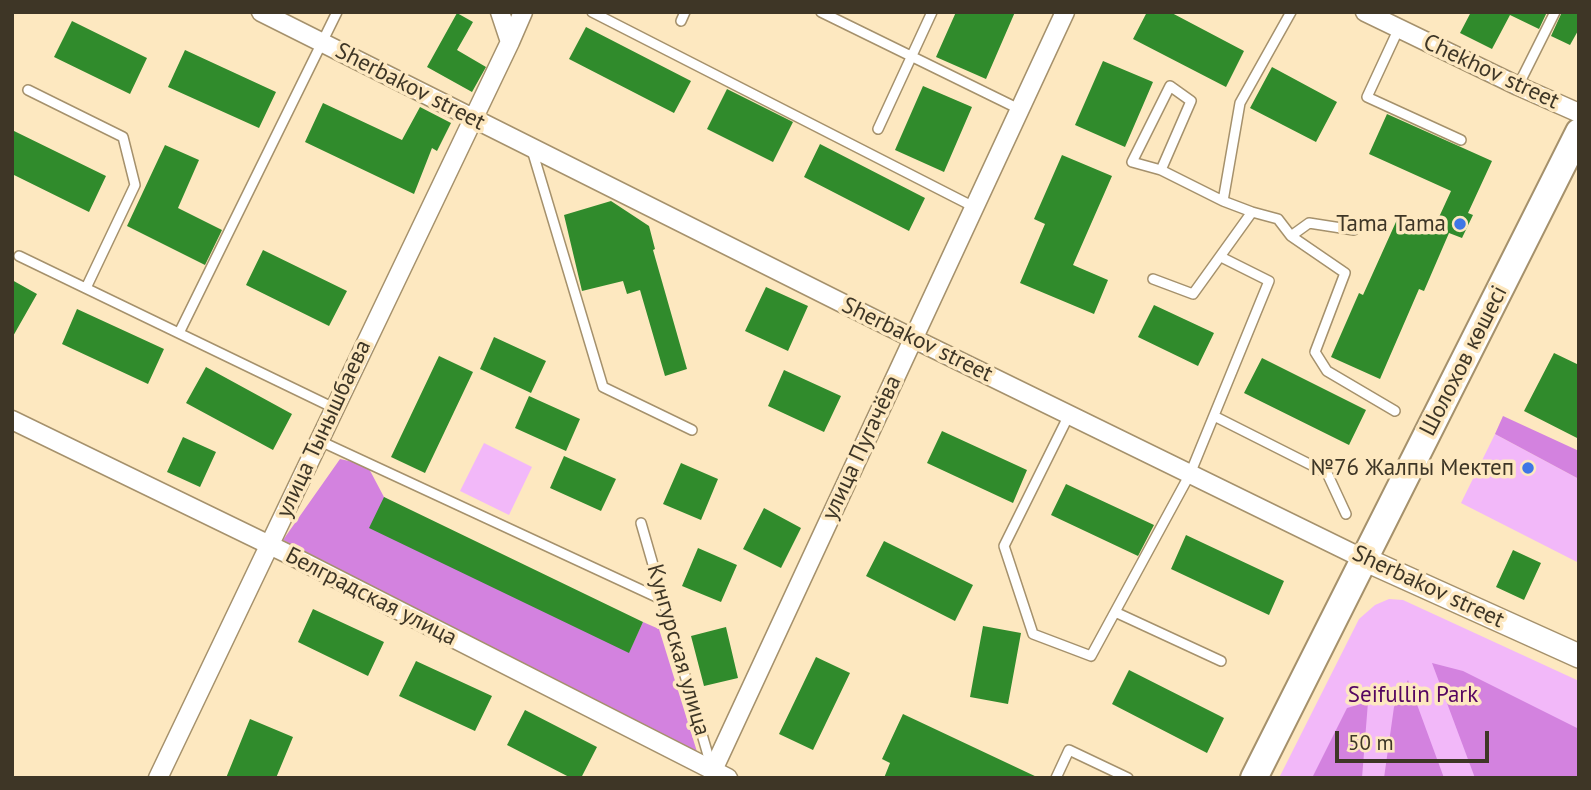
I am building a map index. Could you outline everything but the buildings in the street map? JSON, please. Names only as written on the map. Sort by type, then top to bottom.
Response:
[{"type":"main road","name":"Шолохов көшесі","points":[[1254,778],[1579,132]]},
{"type":"street","name":"Sherbakov street","points":[[261,12],[1069,415],[1364,559],[1579,656]]},
{"type":"street","points":[[500,12],[510,42]]},
{"type":"street","points":[[472,117],[523,12]]},
{"type":"street","name":"улица Пугачёва","points":[[719,775],[912,338],[1065,12]]},
{"type":"street","name":"Chekhov street","points":[[1365,12],[1579,113]]},
{"type":"street","name":"улица Тынышбаева","points":[[158,778],[472,117]]},
{"type":"street","name":"Белградская улица","points":[[12,420],[269,545],[719,775]]},
{"type":"lane","points":[[179,333],[337,12]]},
{"type":"lane","points":[[592,12],[974,206]]},
{"type":"lane","points":[[821,12],[1019,109]]},
{"type":"lane","points":[[878,129],[932,12]]},
{"type":"lane","points":[[1223,201],[1240,103],[1291,12]]},
{"type":"lane","points":[[1518,86],[1555,12]]},
{"type":"lane","points":[[1399,28],[1367,97],[1461,140]]},
{"type":"lane","points":[[1161,170],[1191,101],[1170,86],[1132,162],[1161,170],[1223,201],[1278,219],[1291,236],[1346,273],[1315,352],[1326,371],[1395,411]]},
{"type":"lane","points":[[27,90],[122,137],[135,185],[86,288]]},
{"type":"lane","points":[[532,148],[603,387],[692,430]]},
{"type":"lane","points":[[1153,279],[1193,294],[1252,212]]},
{"type":"lane","points":[[1291,236],[1309,223],[1354,230]]},
{"type":"lane","points":[[19,256],[334,408]]},
{"type":"lane","points":[[1069,415],[1004,546],[1033,634],[1091,656],[1190,474],[1269,281],[1221,257]]},
{"type":"lane","points":[[1214,416],[1327,473],[1346,514]]},
{"type":"lane","points":[[320,441],[663,600]]},
{"type":"lane","name":"Кунгурская улица","points":[[641,523],[719,775]]},
{"type":"lane","points":[[1115,612],[1222,661]]},
{"type":"lane","points":[[1056,778],[1069,750],[1128,778]]},
{"type":"green space","points":[[1503,416],[1579,451],[1579,479],[1495,434]]},
{"type":"green space","points":[[1495,434],[1579,479],[1579,563],[1461,503]]},
{"type":"green space","points":[[484,443],[532,467],[509,515],[460,491]]},
{"type":"green space","points":[[340,459],[367,465],[384,497],[629,652],[643,622],[659,629],[698,755],[283,540]]},
{"type":"green space","name":"Seifullin Park","points":[[1389,599],[1403,600],[1579,681],[1579,778],[1279,778],[1359,619],[1375,605]]},
{"type":"green space","points":[[1432,663],[1463,671],[1579,729],[1579,778],[1475,778]]},
{"type":"green space","points":[[1408,680],[1444,778],[1384,778],[1394,707]]},
{"type":"green space","points":[[1368,702],[1362,778],[1312,778],[1347,708]]},
{"type":"place","name":"Tama Tama","points":[[1460,224]]},
{"type":"place","name":"№76 Жалпы Мектеп","points":[[1528,468]]}]
